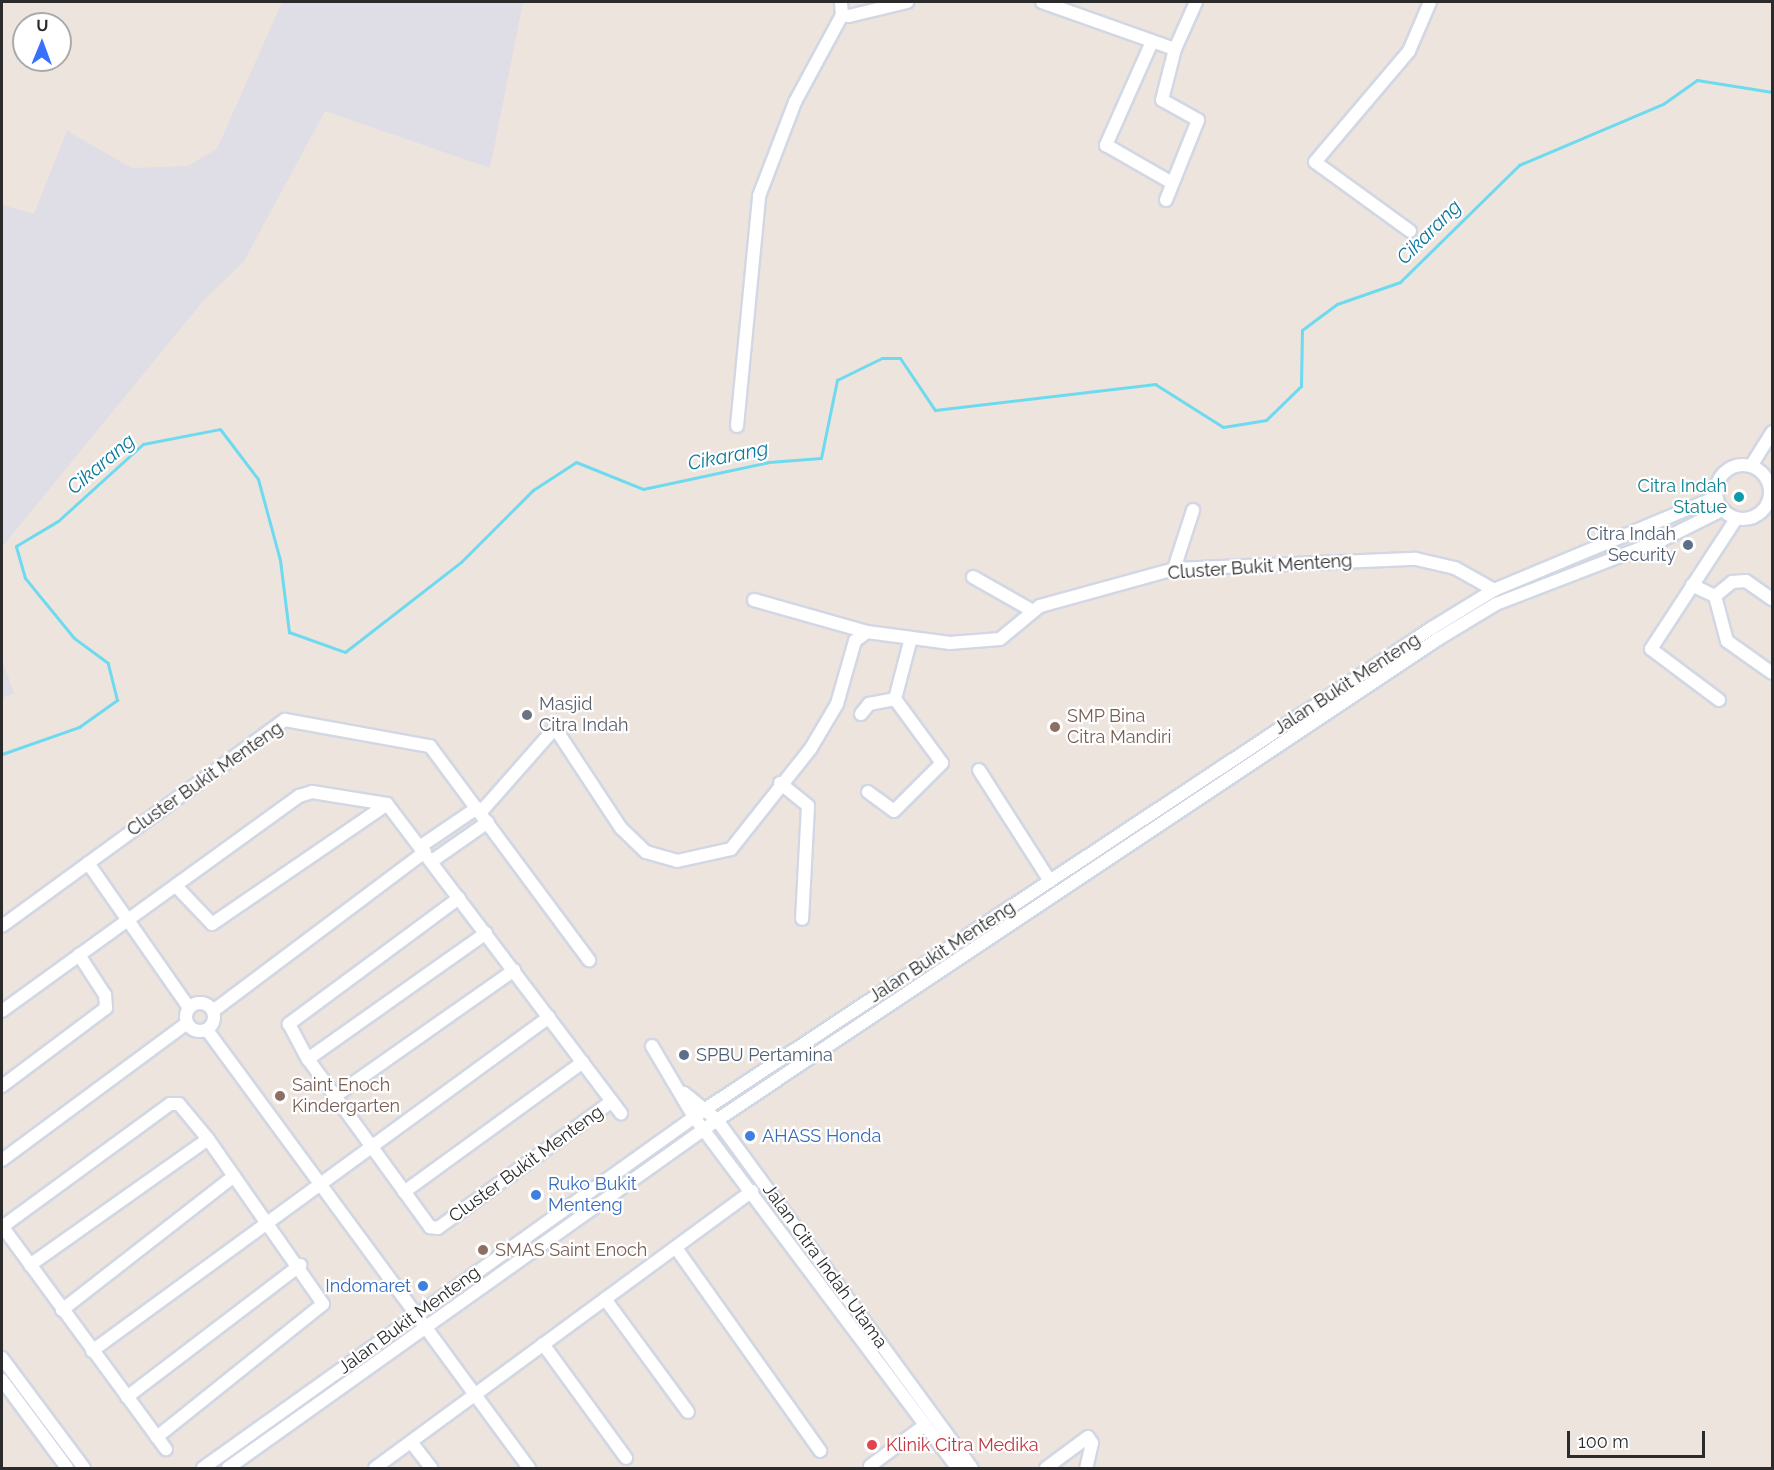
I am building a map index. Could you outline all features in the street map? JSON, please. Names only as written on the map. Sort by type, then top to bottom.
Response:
[{"type":"street","points":[[737,426],[759,196],[795,102],[842,15],[841,2]]},
{"type":"street","points":[[842,15],[864,16],[907,2]]},
{"type":"street","points":[[1042,2],[1083,7],[1152,44],[1175,49]]},
{"type":"street","points":[[1166,200],[1198,120],[1162,100],[1175,49],[1196,2]]},
{"type":"street","points":[[1410,231],[1316,162],[1408,51],[1430,2]]},
{"type":"street","points":[[1152,44],[1106,145],[1172,183]]},
{"type":"street","points":[[1751,466],[1773,432]]},
{"type":"street","points":[[1751,466],[1769,472],[1767,506],[1754,518],[1736,519],[1722,510],[1716,497],[1723,474],[1751,466]]},
{"type":"street","name":"Jalan Bukit Menteng","points":[[203,1468],[707,1108],[1494,590],[1716,497]]},
{"type":"street","points":[[1174,569],[1192,510]]},
{"type":"street","name":"Jalan Bukit Menteng","points":[[228,1468],[717,1120],[1438,639],[1496,604],[1662,540],[1722,510]]},
{"type":"street","points":[[1719,700],[1652,652],[1692,585],[1736,519]]},
{"type":"street","name":"Cluster Bukit Menteng","points":[[1031,610],[1174,569],[1416,559],[1455,568],[1494,590]]},
{"type":"street","points":[[754,600],[867,632],[950,643],[1005,638],[1031,610],[973,577]]},
{"type":"street","points":[[1714,596],[1740,581],[1773,599]]},
{"type":"street","points":[[1692,585],[1714,596],[1727,641],[1773,673]]},
{"type":"street","points":[[213,1011],[482,814],[536,756],[552,728],[621,828],[661,861],[709,857],[730,849],[780,783],[811,748],[837,704],[855,641],[867,632]]},
{"type":"street","points":[[895,699],[911,638]]},
{"type":"street","points":[[861,714],[869,704],[895,699]]},
{"type":"street","points":[[868,792],[894,811],[942,763],[895,699]]},
{"type":"street","name":"Cluster Bukit Menteng","points":[[2,927],[285,720],[430,746],[589,960]]},
{"type":"street","points":[[979,770],[1050,881]]},
{"type":"street","points":[[780,783],[808,806],[802,919]]},
{"type":"street","points":[[2,1011],[128,917],[176,886],[306,793],[387,804]]},
{"type":"street","points":[[176,886],[212,924],[387,804]]},
{"type":"street","name":"Cluster Bukit Menteng","points":[[387,804],[621,1113]]},
{"type":"street","points":[[426,853],[482,814]]},
{"type":"street","points":[[2,1160],[186,1024],[189,1008],[128,917],[88,863]]},
{"type":"street","name":"Cluster Bukit Menteng","points":[[459,898],[292,1018],[290,1031],[430,1227],[438,1228],[612,1101]]},
{"type":"street","points":[[308,1059],[486,933]]},
{"type":"street","points":[[2,1086],[106,1008],[105,995],[79,955]]},
{"type":"street","points":[[335,1096],[514,970]]},
{"type":"street","points":[[189,1008],[199,1003],[213,1011]]},
{"type":"street","points":[[186,1024],[195,1031],[207,1030],[214,1022],[213,1011]]},
{"type":"street","points":[[92,1351],[268,1221],[373,1149],[549,1017]]},
{"type":"street","points":[[207,1030],[414,1316],[529,1468]]},
{"type":"street","points":[[652,1046],[684,1093],[694,1117],[752,1191],[940,1446],[964,1466]]},
{"type":"street","points":[[404,1192],[583,1062]]},
{"type":"street","name":"Jalan Citra Indah Utama","points":[[684,1093],[707,1108],[717,1120],[951,1436],[964,1466]]},
{"type":"street","points":[[157,1437],[322,1308],[323,1299],[208,1139],[179,1104],[170,1104],[2,1226],[92,1351],[166,1449]]},
{"type":"street","points":[[30,1265],[208,1139]]},
{"type":"street","points":[[62,1310],[234,1176]]},
{"type":"street","points":[[375,1468],[752,1191]]},
{"type":"street","points":[[676,1248],[820,1451]]},
{"type":"street","points":[[127,1396],[300,1265]]},
{"type":"street","points":[[605,1299],[688,1412]]},
{"type":"street","points":[[543,1344],[626,1458]]},
{"type":"street","points":[[2,1358],[68,1468]]},
{"type":"street","points":[[2,1380],[84,1468]]},
{"type":"street","points":[[870,1466],[925,1425]]},
{"type":"street","points":[[1046,1468],[1088,1437],[1092,1443],[1086,1468]]},
{"type":"street","points":[[411,1442],[431,1468]]},
{"type":"shaded area","points":[[282,2],[523,2],[490,168],[325,111],[244,261],[203,301],[2,547],[2,205],[34,214],[67,131],[132,168],[188,166],[217,149]]},
{"type":"shaded area","points":[[2,660],[14,693],[2,698]]},
{"type":"waterway","name":"Cikarang","points":[[2,754],[79,727],[117,700],[108,663],[74,638],[25,578],[16,546],[58,521],[143,444],[220,429],[258,479],[280,560],[289,632],[345,652],[461,562],[533,490],[576,462],[643,489],[769,462],[821,458],[837,380],[882,358],[900,358],[935,410],[1155,384],[1223,427],[1266,420],[1301,386],[1302,330],[1337,304],[1400,282],[1519,165],[1663,104],[1697,80],[1772,92]]},
{"type":"place","name":"Citra Indah Statue","points":[[1739,497]]},
{"type":"place","name":"Citra Indah Security","points":[[1688,545]]},
{"type":"place","name":"Masjid Citra Indah","points":[[527,715]]},
{"type":"place","name":"SMP Bina Citra Mandiri","points":[[1055,727]]},
{"type":"place","name":"SPBU Pertamina","points":[[684,1055]]},
{"type":"place","name":"Saint Enoch Kindergarten","points":[[280,1096]]},
{"type":"place","name":"AHASS Honda","points":[[750,1136]]},
{"type":"place","name":"Ruko Bukit Menteng","points":[[536,1195]]},
{"type":"place","name":"SMAS Saint Enoch","points":[[483,1250]]},
{"type":"place","name":"Indomaret","points":[[423,1286]]},
{"type":"place","name":"Klinik Citra Medika","points":[[872,1445]]}]
